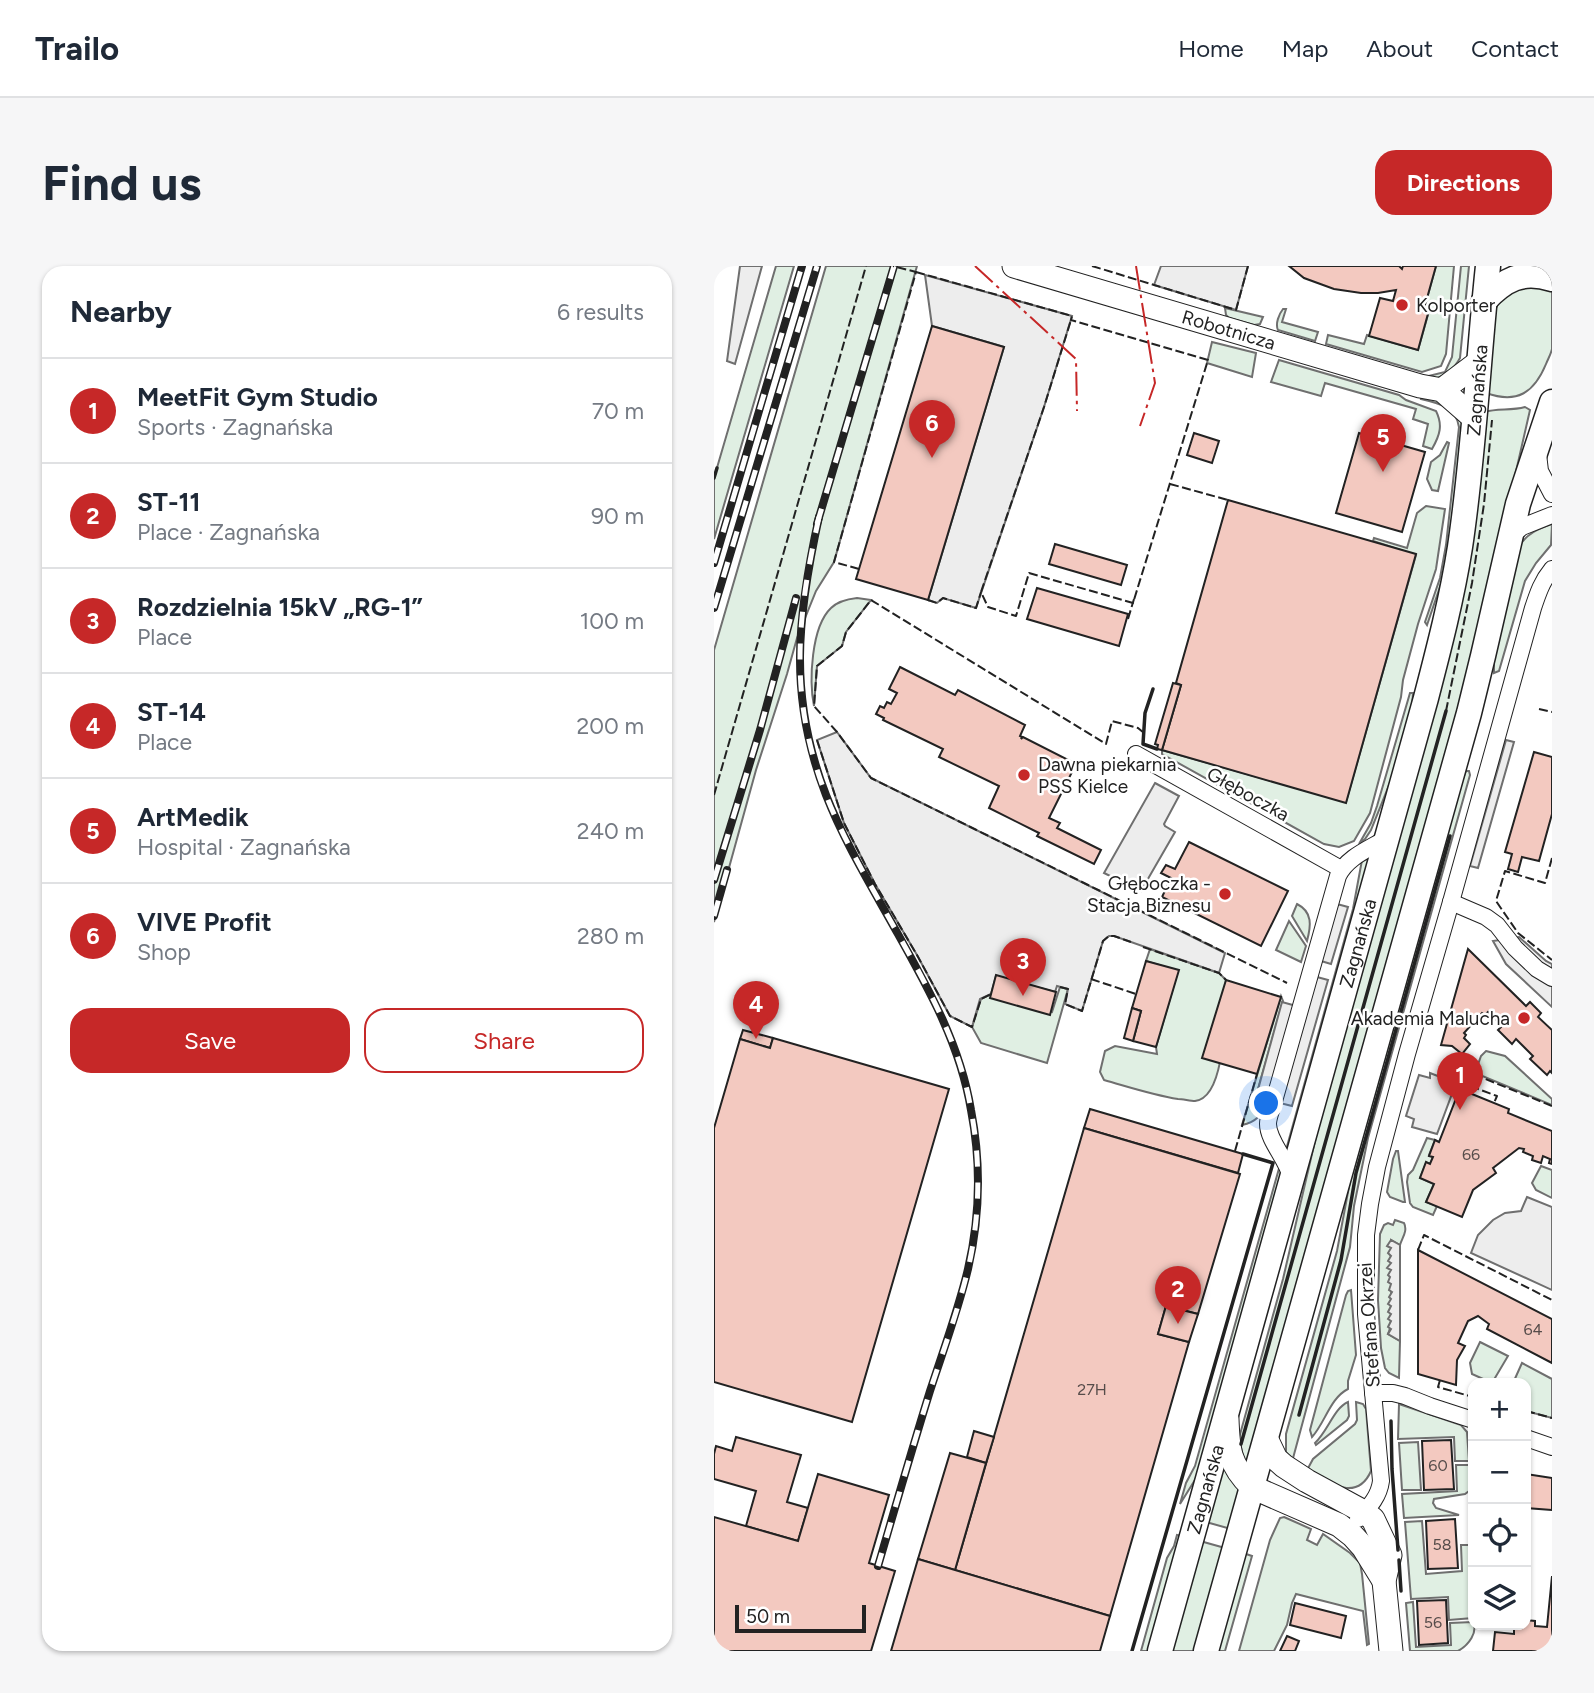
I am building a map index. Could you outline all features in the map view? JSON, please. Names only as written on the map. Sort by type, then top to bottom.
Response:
[{"type":"main road","name":"Zagnańska","points":[[1160,1651],[1445,624],[1459,549],[1488,266]]},
{"type":"main road","points":[[1484,301],[1497,287],[1520,276],[1530,274],[1552,279]]},
{"type":"main road","points":[[1206,1651],[1469,713],[1523,486],[1552,401]]},
{"type":"street","name":"Robotnicza","points":[[1014,266],[1419,386],[1443,390]]},
{"type":"street","points":[[1474,418],[1443,390],[1479,362]]},
{"type":"street","points":[[1537,444],[1540,471],[1552,494]]},
{"type":"street","points":[[1509,538],[1522,527],[1552,515]]},
{"type":"street","points":[[1552,569],[1545,577],[1533,608],[1451,901],[1497,925],[1515,948],[1537,969],[1552,978]]},
{"type":"street","name":"Głęboczka","points":[[1136,754],[1342,869]]},
{"type":"street","points":[[1291,1182],[1288,1166],[1269,1131],[1269,1121],[1332,894],[1338,876],[1352,858],[1387,838]]},
{"type":"street","name":"Stefana Okrzei","points":[[1346,1530],[1377,1495],[1381,1481],[1366,1314],[1366,1235],[1377,1167],[1451,901]]},
{"type":"street","points":[[1373,1393],[1405,1396],[1468,1418]]},
{"type":"street","points":[[1227,1412],[1228,1447],[1242,1477],[1252,1487],[1346,1530],[1363,1547],[1384,1581]]},
{"type":"street","points":[[1266,1438],[1276,1459],[1292,1472],[1364,1512],[1379,1530],[1390,1555],[1384,1581],[1391,1651]]},
{"type":"street","points":[[1531,1440],[1552,1447]]},
{"type":"green space","points":[[776,266],[794,266],[714,539],[714,478]]},
{"type":"green space","points":[[826,266],[917,266],[834,562],[816,591],[797,638],[756,770],[714,922],[714,650]]},
{"type":"green space","points":[[1436,266],[1454,266],[1446,354],[1441,366],[1422,372],[1326,344],[1328,335],[1364,344],[1367,335],[1418,350],[1429,311],[1424,309]]},
{"type":"green space","points":[[1461,266],[1469,266],[1460,358],[1450,371],[1434,379],[1429,376],[1445,372],[1452,357]]},
{"type":"green space","points":[[1516,286],[1552,289],[1552,349],[1541,374],[1530,389],[1515,396],[1497,396],[1486,393],[1494,312],[1500,300]]},
{"type":"green space","points":[[1225,308],[1263,317],[1260,324],[1254,325],[1229,318]]},
{"type":"green space","points":[[1283,309],[1286,309],[1282,322],[1318,332],[1315,341],[1278,330],[1278,319]]},
{"type":"green space","points":[[1212,342],[1256,353],[1252,377],[1207,363]]},
{"type":"green space","points":[[1279,360],[1399,395],[1436,411],[1440,430],[1432,449],[1423,446],[1428,424],[1413,419],[1416,409],[1325,383],[1321,396],[1271,382]]},
{"type":"green space","points":[[1422,395],[1444,400],[1456,409],[1463,424],[1456,496],[1443,578],[1427,625],[1425,622],[1440,578],[1446,545],[1459,427],[1450,410],[1421,399]]},
{"type":"green space","points":[[1525,407],[1530,410],[1480,629],[1245,1466],[1239,1438],[1283,1279],[1485,412]]},
{"type":"green space","points":[[1447,442],[1449,443],[1438,491],[1432,490],[1427,479],[1431,462],[1440,455]]},
{"type":"green space","points":[[1426,506],[1445,509],[1436,569],[1418,624],[1370,813],[1354,841],[1339,847],[1324,844],[1162,754],[1162,750],[1346,802],[1416,555],[1373,541],[1374,538],[1407,548],[1417,513]]},
{"type":"green space","points":[[1552,524],[1551,545],[1525,581],[1499,671],[1494,673],[1494,657],[1519,546],[1534,532]]},
{"type":"green space","points":[[857,598],[871,600],[846,632],[842,646],[817,666],[814,706],[812,669],[819,628],[833,606]]},
{"type":"green space","points":[[1410,693],[1413,693],[1412,710],[1398,762],[1371,830],[1359,844],[1377,806]]},
{"type":"green space","points":[[1466,771],[1469,771],[1470,775],[1368,1138],[1354,1206],[1350,1247],[1292,1462],[1286,1452],[1286,1434],[1337,1251],[1351,1176],[1457,794]]},
{"type":"green space","points":[[1369,859],[1286,1150],[1353,909],[1362,860]]},
{"type":"green space","points":[[1297,904],[1306,911],[1310,920],[1307,941],[1292,916]]},
{"type":"green space","points":[[1289,921],[1306,946],[1301,962],[1276,950]]},
{"type":"green space","points":[[1150,949],[1219,973],[1226,980],[1219,1068],[1206,1096],[1195,1101],[1159,1095],[1104,1080],[1100,1072],[1105,1051],[1115,1046],[1157,1054],[1156,1047],[1178,971],[1146,961]]},
{"type":"green space","points":[[1060,987],[1068,989],[1047,1063],[981,1043],[972,1027],[981,999],[991,994],[1052,1012]]},
{"type":"green space","points":[[1281,996],[1283,1001],[1256,1096],[1266,1103],[1257,1118],[1242,1125]]},
{"type":"green space","points":[[1486,1051],[1505,1056],[1552,1099],[1552,1105],[1475,1073],[1481,1056]]},
{"type":"green space","points":[[1427,1138],[1435,1140],[1429,1155],[1433,1157],[1430,1164],[1426,1163],[1420,1178],[1434,1184],[1426,1202],[1437,1206],[1433,1215],[1413,1207],[1407,1182]]},
{"type":"green space","points":[[1396,1151],[1405,1202],[1390,1197],[1387,1192]]},
{"type":"green space","points":[[1280,1165],[1282,1171],[1198,1475],[1180,1504],[1186,1483],[1195,1466]]},
{"type":"green space","points":[[1541,1166],[1552,1170],[1552,1198],[1536,1190],[1532,1183]]},
{"type":"green space","points":[[1395,1220],[1404,1223],[1405,1229],[1400,1245],[1391,1240],[1391,1322],[1388,1334],[1400,1341],[1399,1378],[1385,1368],[1378,1300],[1380,1234],[1384,1225],[1393,1225]]},
{"type":"green space","points":[[1351,1290],[1356,1355],[1348,1389],[1332,1404],[1312,1437],[1310,1430],[1346,1295]]},
{"type":"green space","points":[[1480,1342],[1508,1356],[1495,1378],[1481,1378],[1472,1374],[1470,1363]]},
{"type":"green space","points":[[1522,1363],[1552,1379],[1552,1418],[1531,1412],[1531,1378],[1515,1378]]},
{"type":"green space","points":[[1348,1402],[1347,1420],[1316,1445],[1335,1414]]},
{"type":"green space","points":[[1356,1402],[1363,1404],[1366,1409],[1371,1471],[1365,1481],[1350,1488],[1333,1485],[1306,1472],[1313,1459],[1355,1424]]},
{"type":"green space","points":[[1399,1404],[1461,1425],[1467,1432],[1468,1461],[1455,1461],[1454,1437],[1398,1439]]},
{"type":"green space","points":[[1418,1442],[1421,1490],[1402,1490],[1399,1443]]},
{"type":"green space","points":[[1223,1464],[1242,1488],[1231,1529],[1206,1522]]},
{"type":"green space","points":[[1456,1465],[1468,1465],[1468,1492],[1434,1499],[1433,1503],[1436,1508],[1459,1515],[1404,1518],[1402,1494],[1457,1491]]},
{"type":"green space","points":[[1284,1517],[1311,1529],[1307,1540],[1317,1545],[1323,1534],[1360,1563],[1369,1644],[1367,1645],[1363,1611],[1296,1594],[1287,1625],[1274,1651],[1239,1651],[1270,1540],[1280,1518]]},
{"type":"green space","points":[[1422,1521],[1426,1574],[1462,1571],[1461,1545],[1468,1545],[1468,1618],[1449,1620],[1448,1597],[1411,1599],[1405,1522]]},
{"type":"green space","points":[[1177,1535],[1183,1536],[1149,1651],[1141,1651],[1167,1558]]},
{"type":"green space","points":[[1200,1541],[1225,1548],[1196,1651],[1170,1651]]},
{"type":"green space","points":[[1243,1553],[1252,1556],[1225,1651],[1216,1651]]},
{"type":"green space","points":[[1413,1602],[1416,1647],[1451,1645],[1450,1623],[1468,1622],[1468,1630],[1474,1630],[1472,1638],[1458,1651],[1410,1651],[1406,1603]]},
{"type":"shaded area","points":[[740,266],[762,266],[735,364],[727,361]]},
{"type":"shaded area","points":[[1161,266],[1248,266],[1236,310],[1154,285]]},
{"type":"shaded area","points":[[925,275],[1072,316],[976,608],[943,598],[937,603],[928,600],[1004,347],[932,326]]},
{"type":"shaded area","points":[[837,732],[871,778],[1225,953],[1219,973],[1109,936],[1103,941],[1082,1011],[1065,1004],[1068,989],[1057,986],[1055,992],[996,976],[991,994],[980,999],[972,1027],[950,1016],[875,884],[844,823],[817,740]]},
{"type":"shaded area","points":[[1506,740],[1514,742],[1478,868],[1470,866]]},
{"type":"shaded area","points":[[1155,783],[1179,796],[1164,824],[1175,832],[1141,891],[1104,873]]},
{"type":"shaded area","points":[[1337,904],[1348,907],[1331,964],[1321,961]]},
{"type":"shaded area","points":[[1519,937],[1552,964],[1552,1007],[1506,964],[1493,941]]},
{"type":"shaded area","points":[[1317,977],[1328,980],[1292,1106],[1256,1097],[1282,1002],[1307,1009]]},
{"type":"shaded area","points":[[1430,1073],[1456,1083],[1437,1134],[1412,1127],[1414,1119],[1406,1116],[1419,1075],[1430,1078]]},
{"type":"shaded area","points":[[1527,1197],[1552,1207],[1552,1290],[1471,1253],[1478,1235],[1493,1220],[1505,1213],[1521,1211]]},
{"type":"shaded area","points":[[1391,1240],[1400,1245],[1400,1341],[1388,1334],[1391,1329],[1388,1327],[1391,1321],[1388,1319],[1391,1314],[1388,1312],[1391,1306],[1388,1304],[1392,1292],[1388,1282],[1391,1270],[1387,1268],[1391,1263],[1388,1261],[1391,1256],[1388,1253],[1391,1248],[1387,1246]]},
{"type":"building","name":"Kolporter","points":[[1289,266],[1399,266],[1402,269],[1403,266],[1436,266],[1424,309],[1429,310],[1418,350],[1369,336],[1380,298],[1393,301],[1396,290],[1361,293],[1334,289],[1304,278]]},
{"type":"building","points":[[932,326],[1004,347],[928,600],[856,579]]},
{"type":"building","points":[[1194,433],[1219,441],[1212,463],[1187,455]]},
{"type":"building","points":[[1359,433],[1425,452],[1402,532],[1336,513]]},
{"type":"building","points":[[1228,500],[1416,554],[1346,803],[1162,750],[1181,685],[1176,683]]},
{"type":"building","points":[[1055,544],[1127,565],[1121,585],[1049,564]]},
{"type":"building","points":[[1037,588],[1128,614],[1119,646],[1027,619]]},
{"type":"building","name":"Dawna piekarnia PSS Kielce","points":[[900,667],[955,695],[958,690],[1025,725],[1021,739],[1023,737],[1076,764],[1049,818],[1060,823],[1057,828],[1101,850],[1094,864],[1037,836],[1039,833],[989,808],[999,786],[939,757],[943,749],[876,714],[880,706],[884,708],[887,702],[891,704],[897,693],[889,689]]},
{"type":"building","points":[[1173,683],[1181,685],[1162,750],[1157,749],[1158,745],[1155,744]]},
{"type":"building","points":[[1534,752],[1552,757],[1552,814],[1539,861],[1522,857],[1518,872],[1508,869],[1512,854],[1505,852]]},
{"type":"building","name":"Głęboczka - Stacja Biznesu","points":[[1189,842],[1288,891],[1261,946],[1162,897],[1171,878],[1161,873],[1166,865],[1175,869]]},
{"type":"building","points":[[1468,949],[1526,1006],[1530,1002],[1541,1013],[1538,1017],[1552,1030],[1552,1073],[1550,1071],[1547,1075],[1530,1059],[1533,1056],[1516,1039],[1512,1044],[1498,1030],[1502,1026],[1488,1012],[1485,1015],[1482,1013],[1464,1033],[1464,1038],[1470,1044],[1462,1054],[1452,1046],[1441,1045]]},
{"type":"building","points":[[1146,961],[1179,970],[1156,1047],[1133,1041],[1141,1011],[1132,1008]]},
{"type":"building","points":[[996,975],[1056,992],[1050,1015],[990,998]]},
{"type":"building","points":[[1226,980],[1281,997],[1257,1074],[1202,1058]]},
{"type":"building","points":[[1132,1008],[1141,1011],[1133,1041],[1124,1038]]},
{"type":"building","points":[[743,1030],[773,1038],[770,1048],[740,1039]]},
{"type":"building","points":[[773,1038],[949,1089],[852,1422],[714,1382],[714,1128],[740,1039],[770,1048]]},
{"type":"building","points":[[1467,1092],[1552,1131],[1552,1164],[1549,1163],[1550,1159],[1543,1156],[1541,1163],[1532,1160],[1533,1156],[1519,1148],[1493,1168],[1496,1173],[1473,1190],[1462,1217],[1426,1202],[1434,1184],[1420,1178],[1426,1162],[1430,1164],[1433,1157],[1429,1156],[1435,1140],[1439,1142],[1457,1096],[1464,1099]]},
{"type":"building","points":[[1090,1109],[1243,1154],[1238,1173],[1084,1128]]},
{"type":"building","points":[[1084,1128],[1240,1174],[1198,1314],[1166,1306],[1158,1334],[1189,1342],[1110,1616],[955,1570]]},
{"type":"building","points":[[1418,1250],[1552,1319],[1552,1363],[1487,1329],[1489,1324],[1478,1316],[1468,1321],[1458,1343],[1465,1346],[1457,1360],[1456,1385],[1418,1374]]},
{"type":"building","points":[[1166,1306],[1198,1314],[1189,1342],[1158,1334]]},
{"type":"building","points":[[974,1431],[994,1437],[986,1463],[967,1457]]},
{"type":"building","points":[[736,1437],[801,1455],[787,1502],[808,1508],[798,1541],[746,1526],[756,1491],[714,1479],[716,1446],[732,1451]]},
{"type":"building","points":[[1451,1440],[1454,1489],[1424,1490],[1422,1441]]},
{"type":"building","points":[[950,1453],[986,1463],[955,1570],[918,1559]]},
{"type":"building","points":[[818,1474],[889,1495],[869,1563],[895,1571],[871,1651],[714,1651],[714,1517],[798,1541]]},
{"type":"building","points":[[1531,1475],[1552,1478],[1552,1510],[1531,1508]]},
{"type":"building","points":[[1455,1519],[1458,1568],[1428,1569],[1426,1521]]},
{"type":"building","points":[[918,1559],[1110,1616],[1100,1651],[891,1651]]},
{"type":"building","points":[[1552,1576],[1552,1651],[1493,1651],[1495,1632],[1514,1634],[1514,1630],[1531,1630],[1531,1621],[1535,1621],[1535,1626],[1547,1627]]},
{"type":"building","points":[[1446,1600],[1448,1643],[1419,1645],[1417,1601]]},
{"type":"building","points":[[1295,1603],[1346,1616],[1341,1638],[1290,1625]]},
{"type":"building","points":[[1287,1636],[1299,1641],[1295,1651],[1280,1651]]},
{"type":"railway","points":[[714,563],[802,266]]},
{"type":"railway","points":[[714,608],[817,266]]},
{"type":"railway","points":[[817,524],[894,266]]},
{"type":"railway","points":[[819,517],[805,589],[800,657],[801,690],[814,759],[841,829],[951,1038],[966,1085],[978,1169],[977,1210],[968,1269],[878,1566]]},
{"type":"railway","points":[[714,880],[760,730],[796,598]]},
{"type":"railway","points":[[714,916],[727,870]]},
{"type":"fence","points":[[714,795],[866,266]]},
{"type":"fence","points":[[859,569],[834,562],[916,272],[893,266]]},
{"type":"fence","points":[[1092,266],[1236,310],[1248,266]]},
{"type":"fence","points":[[916,272],[1072,316],[1071,320],[1208,360],[1133,603],[1029,573],[1016,616],[988,607],[981,592],[1071,320]]},
{"type":"fence","points":[[1446,711],[1472,583],[1484,504],[1492,420]]},
{"type":"fence","points":[[1170,484],[1228,500]]},
{"type":"fence","points":[[928,600],[937,603],[943,598],[976,608],[981,592]]},
{"type":"fence","points":[[1128,619],[1134,599]]},
{"type":"fence","points":[[1144,733],[1138,728],[1112,721],[1106,744],[871,600],[846,632],[842,646],[817,666],[814,706],[871,778],[1287,983]]},
{"type":"fence","points":[[1539,709],[1552,712]]},
{"type":"fence","points":[[817,740],[844,823],[875,884],[950,1016],[972,1027],[981,999],[991,994]]},
{"type":"fence","points":[[1552,858],[1545,883],[1505,871],[1496,901],[1518,933],[1552,960]]},
{"type":"fence","points":[[1060,987],[1068,989],[1065,1004],[1082,1011],[1103,941],[1114,936],[1131,942]]},
{"type":"fence","points":[[1143,947],[1219,973],[1226,980]]},
{"type":"fence","points":[[1091,979],[1136,994]]},
{"type":"fence","points":[[1451,1065],[1552,1106]]},
{"type":"fence","points":[[1235,1151],[1257,1074]]},
{"type":"fence","points":[[1475,1075],[1470,1086],[1497,1096],[1494,1103]]},
{"type":"fence","points":[[1418,1250],[1424,1235],[1552,1300]]},
{"type":"fence","points":[[1440,1380],[1438,1387],[1468,1396]]},
{"type":"fence","points":[[1531,1412],[1552,1418]]},
{"type":"wall","points":[[714,478],[717,468]]},
{"type":"wall","points":[[1153,689],[1145,713],[1143,744],[1157,749]]},
{"type":"wall","points":[[1241,1444],[1446,711]]},
{"type":"wall","points":[[1299,1415],[1341,1260],[1356,1173],[1450,836]]},
{"type":"wall","points":[[1132,1651],[1273,1163],[1243,1154]]},
{"type":"wall","points":[[1391,1421],[1398,1550]]},
{"type":"wall","points":[[1399,1560],[1401,1591]]},
{"type":"power","points":[[975,266],[1076,359],[1077,411]]},
{"type":"power","points":[[1136,266],[1155,383],[1140,426]]},
{"type":"place","name":"Kolporter","points":[[1402,305]]},
{"type":"place","name":"VIVE Profit","points":[[932,458]]},
{"type":"place","name":"ArtMedik","points":[[1383,472]]},
{"type":"place","name":"Dawna piekarnia PSS Kielce","points":[[1024,775]]},
{"type":"place","name":"Głęboczka - Stacja Biznesu","points":[[1225,894]]},
{"type":"place","name":"Rozdzielnia 15kV „RG-1”","points":[[1023,996]]},
{"type":"place","name":"Akademia Malucha","points":[[1524,1018]]},
{"type":"place","name":"ST-14","points":[[756,1039]]},
{"type":"place","name":"MeetFit Gym Studio","points":[[1460,1110]]},
{"type":"place","name":"ST-11","points":[[1178,1324]]}]
